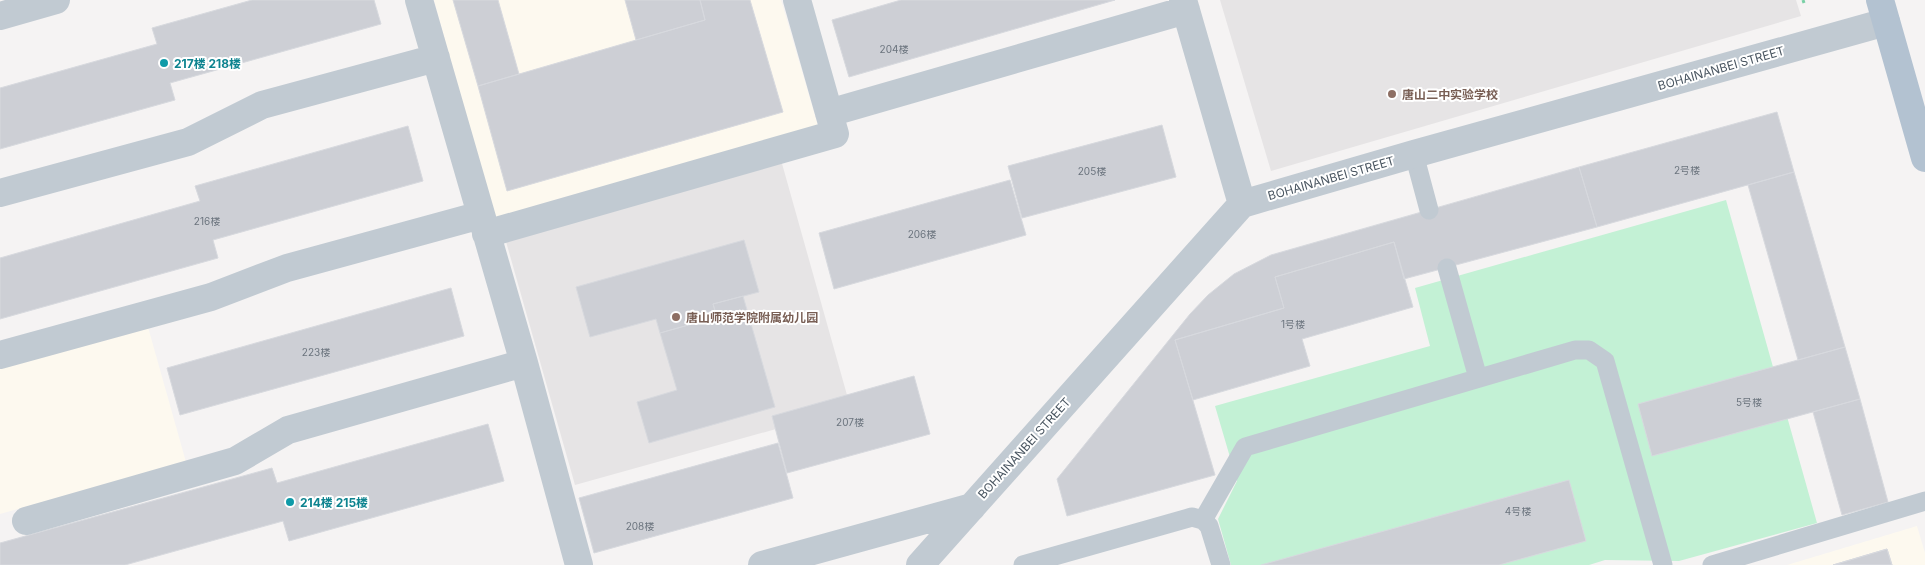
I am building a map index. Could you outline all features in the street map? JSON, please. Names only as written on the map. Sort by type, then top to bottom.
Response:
[{"type":"main road","points":[[1883,11],[1925,158]]},
{"type":"street","points":[[0,16],[56,0]]},
{"type":"street","points":[[419,0],[524,363],[579,565]]},
{"type":"street","points":[[0,355],[211,297],[286,268],[484,224],[835,134],[797,0]]},
{"type":"street","points":[[829,112],[1184,5],[1242,204]]},
{"type":"street","name":"BOHAINANBEI STREET","points":[[920,565],[1242,204],[1414,154],[1883,11]]},
{"type":"street","points":[[0,192],[188,142],[262,105],[436,58]]},
{"type":"street","points":[[26,521],[235,461],[288,430],[524,363]]},
{"type":"street","points":[[762,565],[972,507]]},
{"type":"lane","points":[[1414,154],[1430,210]]},
{"type":"lane","points":[[1446,268],[1478,378]]},
{"type":"lane","points":[[1203,520],[1245,447],[1576,350],[1589,350],[1605,361],[1663,565]]},
{"type":"lane","points":[[1712,565],[1925,501]]},
{"type":"lane","points":[[1023,565],[1192,517],[1203,520],[1209,526],[1221,565]]},
{"type":"shaded area","points":[[434,0],[781,0],[818,126],[494,219]]},
{"type":"shaded area","name":"唐山二中实验学校","points":[[1220,0],[1796,0],[1801,16],[1271,171]]},
{"type":"shaded area","name":"唐山师范学院附属幼儿园","points":[[781,160],[847,395],[772,416],[776,429],[575,485],[505,238]]},
{"type":"shaded area","points":[[146,320],[186,462],[0,514],[0,361]]},
{"type":"shaded area","points":[[1917,526],[1925,553],[1925,565],[1787,565]]},
{"type":"green space","points":[[1726,200],[1817,523],[1679,561],[1605,560],[1589,565],[1231,565],[1218,519],[1237,481],[1215,406],[1430,346],[1415,288]]},
{"type":"building","name":"217楼 218楼","points":[[252,0],[374,0],[381,24],[170,83],[175,100],[0,149],[0,88],[157,44],[152,28]]},
{"type":"building","points":[[453,0],[498,0],[519,74],[478,86]]},
{"type":"building","points":[[625,0],[700,0],[705,20],[636,40]]},
{"type":"building","points":[[700,0],[750,0],[783,112],[507,191],[478,86],[705,20]]},
{"type":"building","points":[[901,0],[1115,0],[849,77],[832,20]]},
{"type":"building","points":[[1777,112],[1794,172],[1597,227],[1579,167]]},
{"type":"building","points":[[1162,125],[1176,177],[1022,218],[1008,166]]},
{"type":"building","points":[[408,126],[423,181],[213,240],[218,258],[0,319],[0,258],[200,201],[195,186]]},
{"type":"building","points":[[1579,167],[1597,227],[1404,279],[1394,242],[1275,277],[1284,308],[1175,340],[1215,475],[1067,516],[1057,479],[1190,314],[1208,295],[1234,274],[1271,255]]},
{"type":"building","points":[[1794,172],[1845,347],[1798,360],[1748,185]]},
{"type":"building","points":[[1010,180],[1026,235],[834,289],[819,233]]},
{"type":"building","points":[[744,240],[759,292],[713,304],[717,317],[660,333],[656,319],[590,337],[576,287]]},
{"type":"building","points":[[1394,242],[1413,307],[1302,339],[1310,366],[1193,400],[1175,340],[1284,308],[1275,277]]},
{"type":"building","points":[[451,288],[464,336],[180,415],[167,368]]},
{"type":"building","points":[[743,296],[775,407],[649,443],[637,402],[677,390],[660,333],[717,317],[713,304]]},
{"type":"building","points":[[1845,347],[1860,399],[1652,456],[1638,404]]},
{"type":"building","points":[[914,376],[930,434],[787,473],[772,416]]},
{"type":"building","points":[[1860,399],[1888,502],[1842,515],[1813,412]]},
{"type":"building","name":"214楼 215楼","points":[[488,424],[504,481],[289,541],[283,521],[125,565],[0,565],[0,543],[272,468],[277,483]]},
{"type":"building","points":[[778,443],[793,498],[594,553],[579,498]]},
{"type":"building","points":[[1569,480],[1586,541],[1499,565],[1261,565]]},
{"type":"building","points":[[1887,549],[1892,565],[1833,565]]},
{"type":"building","points":[[1887,549],[1892,565],[1833,565]]},
{"type":"place","name":"217楼 218楼","points":[[164,63]]},
{"type":"place","name":"唐山二中实验学校","points":[[1392,94]]},
{"type":"place","name":"唐山师范学院附属幼儿园","points":[[676,317]]},
{"type":"place","name":"214楼 215楼","points":[[290,502]]}]
